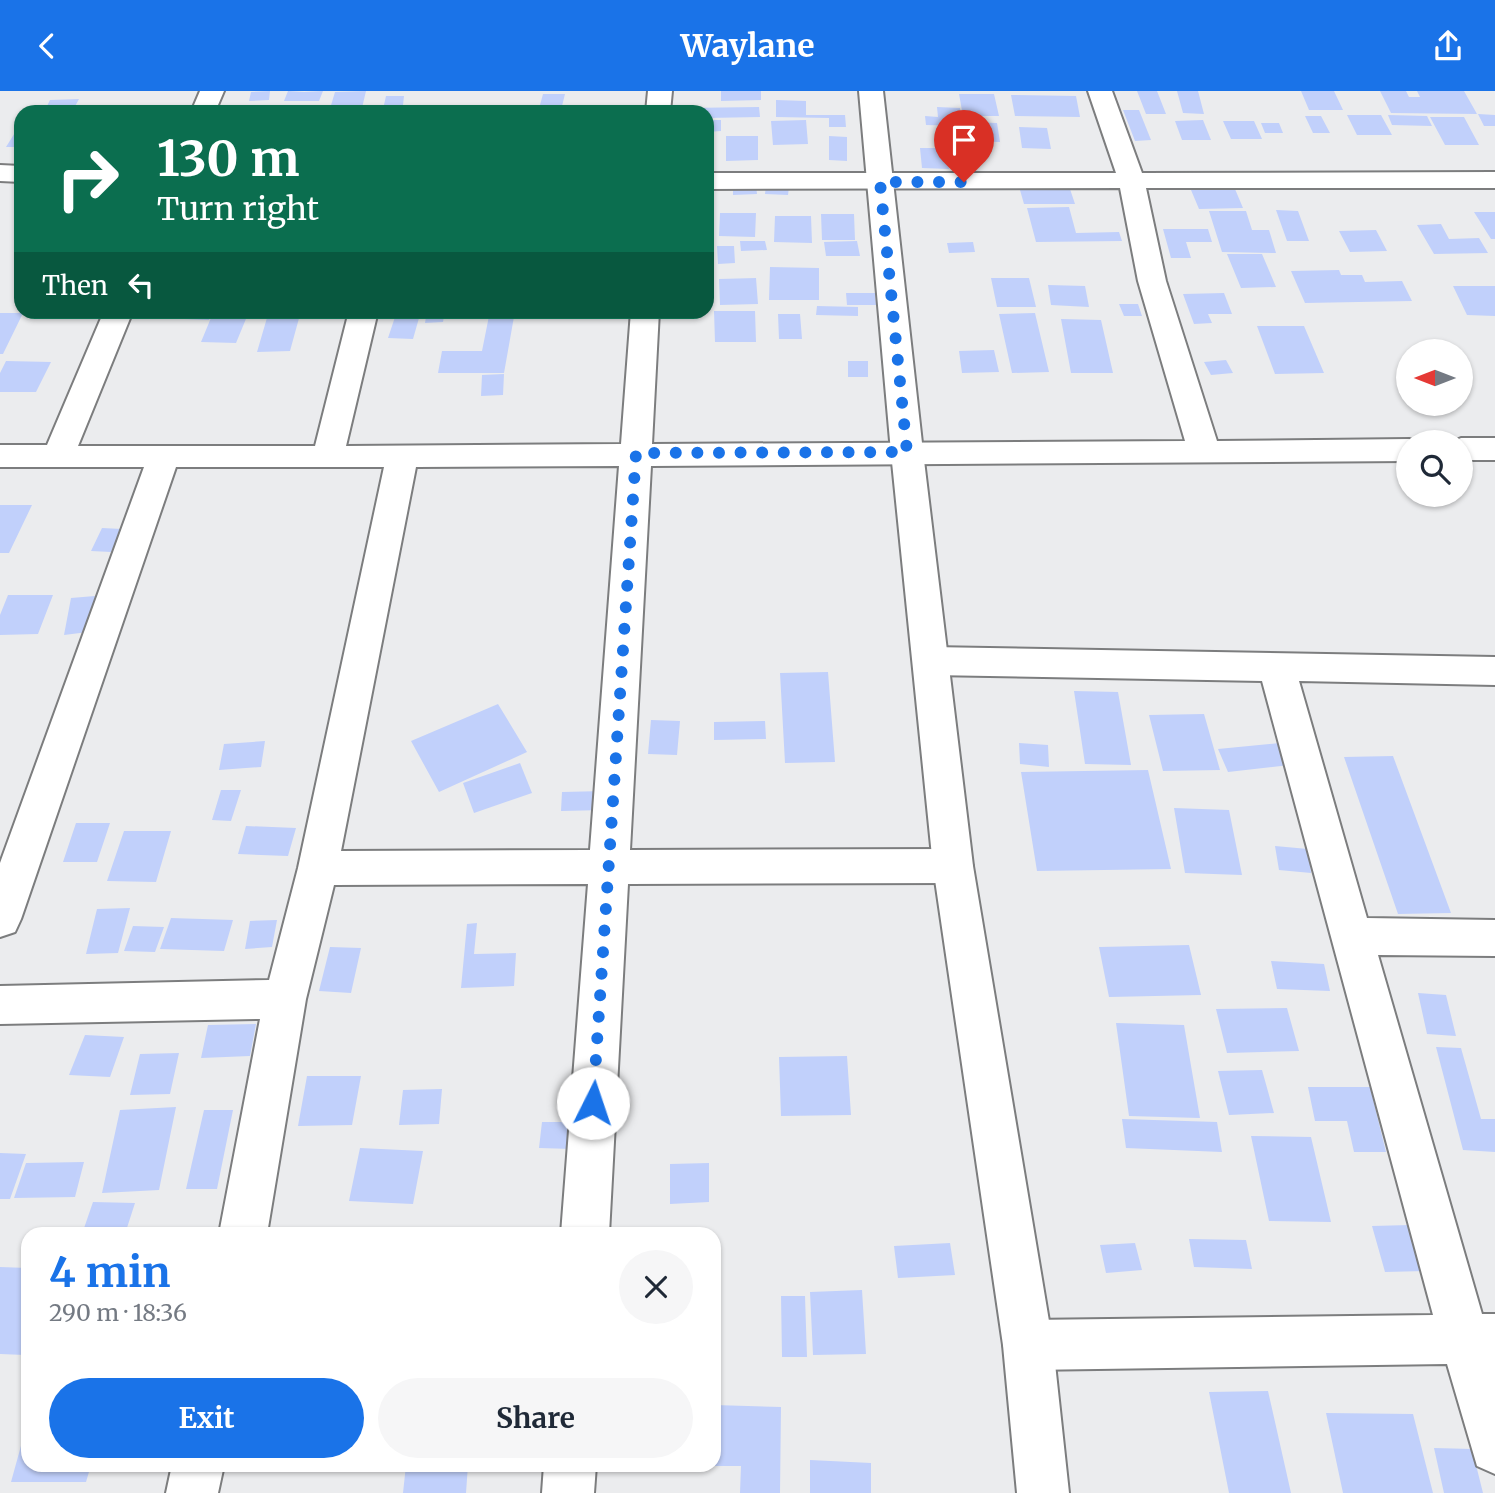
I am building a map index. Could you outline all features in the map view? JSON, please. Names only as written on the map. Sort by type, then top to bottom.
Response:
[{"type":"street","points":[[872,91],[907,452],[953,866],[1028,1345],[1043,1493]]},
{"type":"street","points":[[1100,91],[1132,182],[1152,281],[1204,451]]},
{"type":"street","points":[[714,181],[1495,180]]},
{"type":"street","points":[[58,456],[116,319]]},
{"type":"street","points":[[328,457],[362,319]]},
{"type":"street","points":[[585,1227],[644,319]]},
{"type":"street","points":[[1473,449],[1495,449]]},
{"type":"street","points":[[0,456],[328,457],[1396,450]]},
{"type":"street","points":[[244,1227],[285,999],[318,868],[402,455]]},
{"type":"street","points":[[0,919],[164,456]]},
{"type":"street","points":[[931,661],[1495,671]]},
{"type":"street","points":[[1277,669],[1352,936],[1479,1338],[1495,1448]]},
{"type":"street","points":[[318,868],[953,866]]},
{"type":"street","points":[[1352,936],[1495,938]]},
{"type":"street","points":[[0,1005],[285,999]]},
{"type":"street","points":[[1028,1345],[1479,1338]]},
{"type":"street","points":[[192,1493],[196,1472]]},
{"type":"street","points":[[568,1493],[570,1472]]},
{"type":"building","points":[[270,91],[269,100],[249,101],[251,92]]},
{"type":"building","points":[[288,91],[323,91],[319,101],[284,101]]},
{"type":"building","points":[[366,91],[363,105],[331,105],[335,92]]},
{"type":"building","points":[[721,91],[761,91],[761,100],[721,101]]},
{"type":"building","points":[[1137,91],[1157,91],[1166,114],[1146,114]]},
{"type":"building","points":[[1177,91],[1198,91],[1204,114],[1183,113]]},
{"type":"building","points":[[1301,91],[1334,91],[1343,110],[1309,110]]},
{"type":"building","points":[[1380,91],[1406,91],[1409,97],[1420,97],[1417,91],[1464,91],[1477,114],[1391,113]]},
{"type":"building","points":[[543,94],[565,94],[562,105],[540,105]]},
{"type":"building","points":[[959,94],[994,94],[999,116],[963,116]]},
{"type":"building","points":[[1011,95],[1076,96],[1080,117],[1015,116]]},
{"type":"building","points":[[386,96],[404,96],[403,105],[384,105]]},
{"type":"building","points":[[79,99],[76,105],[48,105],[50,100]]},
{"type":"building","points":[[776,100],[806,101],[806,115],[845,115],[846,127],[829,127],[829,118],[776,117]]},
{"type":"building","points":[[759,107],[760,117],[714,118],[714,108]]},
{"type":"building","points":[[937,107],[960,108],[962,126],[926,125],[925,116],[938,117]]},
{"type":"building","points":[[1123,110],[1139,110],[1151,140],[1135,141]]},
{"type":"building","points":[[1478,114],[1495,115],[1495,126],[1484,126]]},
{"type":"building","points":[[1347,115],[1381,115],[1392,135],[1357,135]]},
{"type":"building","points":[[1388,115],[1427,116],[1432,126],[1392,125]]},
{"type":"building","points":[[1305,116],[1321,116],[1330,133],[1313,133]]},
{"type":"building","points":[[1430,117],[1464,117],[1479,145],[1445,145]]},
{"type":"building","points":[[714,120],[721,120],[721,131],[714,132]]},
{"type":"building","points":[[806,120],[808,144],[773,145],[771,121]]},
{"type":"building","points":[[1203,120],[1211,140],[1182,140],[1175,121]]},
{"type":"building","points":[[1223,121],[1254,121],[1262,139],[1231,139]]},
{"type":"building","points":[[965,122],[997,123],[1000,142],[967,141]]},
{"type":"building","points":[[1261,123],[1279,123],[1283,133],[1265,133]]},
{"type":"building","points":[[1019,127],[1047,128],[1051,149],[1022,148]]},
{"type":"building","points":[[14,134],[14,147],[6,147]]},
{"type":"building","points":[[726,136],[758,136],[758,160],[726,161]]},
{"type":"building","points":[[829,136],[847,137],[847,161],[829,160]]},
{"type":"building","points":[[920,148],[947,148],[949,169],[922,168]]},
{"type":"building","points":[[733,185],[756,185],[757,194],[733,195]]},
{"type":"building","points":[[766,186],[789,187],[788,195],[765,194]]},
{"type":"building","points":[[1070,189],[1075,204],[1024,204],[1020,190]]},
{"type":"building","points":[[1235,189],[1243,208],[1199,209],[1191,190]]},
{"type":"building","points":[[1069,207],[1076,233],[1119,232],[1122,241],[1036,242],[1027,208]]},
{"type":"building","points":[[1276,210],[1298,211],[1309,241],[1287,241]]},
{"type":"building","points":[[1209,211],[1246,211],[1252,230],[1269,230],[1276,253],[1222,252]]},
{"type":"building","points":[[1474,212],[1495,212],[1495,239],[1491,239]]},
{"type":"building","points":[[720,213],[756,213],[755,237],[719,236]]},
{"type":"building","points":[[821,214],[854,214],[855,240],[822,240]]},
{"type":"building","points":[[775,216],[811,216],[812,243],[774,242]]},
{"type":"building","points":[[1441,224],[1449,239],[1479,238],[1488,253],[1434,254],[1417,225]]},
{"type":"building","points":[[1163,229],[1208,229],[1212,242],[1186,242],[1191,258],[1171,258]]},
{"type":"building","points":[[1376,230],[1387,251],[1350,252],[1339,231]]},
{"type":"building","points":[[740,241],[765,241],[767,250],[741,251]]},
{"type":"building","points":[[857,241],[860,256],[826,256],[824,242]]},
{"type":"building","points":[[973,242],[975,252],[949,253],[947,243]]},
{"type":"building","points":[[717,246],[734,246],[735,263],[718,264]]},
{"type":"building","points":[[1227,254],[1262,254],[1276,287],[1241,288]]},
{"type":"building","points":[[770,267],[819,268],[819,300],[769,300]]},
{"type":"building","points":[[1339,270],[1341,275],[1362,275],[1365,282],[1402,281],[1412,301],[1305,303],[1291,271]]},
{"type":"building","points":[[756,278],[758,304],[720,305],[719,279]]},
{"type":"building","points":[[991,278],[1029,278],[1036,307],[997,307]]},
{"type":"building","points":[[1048,285],[1085,286],[1089,307],[1051,305]]},
{"type":"building","points":[[1453,286],[1495,286],[1495,316],[1467,315]]},
{"type":"building","points":[[846,293],[875,293],[876,305],[847,305]]},
{"type":"building","points":[[1224,293],[1232,314],[1208,314],[1212,323],[1194,324],[1183,294]]},
{"type":"building","points":[[1119,304],[1138,304],[1142,316],[1124,316]]},
{"type":"building","points":[[817,306],[858,307],[858,316],[816,315]]},
{"type":"building","points":[[714,311],[755,311],[756,342],[715,342]]},
{"type":"building","points":[[0,313],[14,313],[14,319],[20,319],[3,354],[0,354]]},
{"type":"building","points":[[1035,313],[1049,372],[1012,373],[999,314]]},
{"type":"building","points":[[778,314],[800,314],[802,339],[779,339]]},
{"type":"building","points":[[211,319],[246,319],[236,343],[201,342]]},
{"type":"building","points":[[267,319],[299,319],[290,351],[257,352]]},
{"type":"building","points":[[394,319],[419,319],[413,339],[388,338]]},
{"type":"building","points":[[426,319],[444,319],[443,322],[425,323]]},
{"type":"building","points":[[488,319],[514,319],[504,373],[438,373],[442,351],[482,351]]},
{"type":"building","points":[[1061,319],[1101,320],[1113,373],[1071,373]]},
{"type":"building","points":[[1257,326],[1304,326],[1324,373],[1275,374]]},
{"type":"building","points":[[994,350],[999,372],[962,373],[959,351]]},
{"type":"building","points":[[1226,360],[1233,373],[1211,375],[1204,362]]},
{"type":"building","points":[[6,361],[51,362],[36,392],[0,392],[0,373]]},
{"type":"building","points":[[848,361],[868,361],[868,377],[848,377]]},
{"type":"building","points":[[504,374],[503,395],[481,396],[482,375]]},
{"type":"building","points":[[0,505],[32,505],[9,553],[0,553]]},
{"type":"building","points":[[102,528],[122,529],[111,552],[91,551]]},
{"type":"building","points":[[8,595],[53,595],[38,634],[0,635],[0,615]]},
{"type":"building","points":[[95,596],[88,632],[64,635],[71,598]]},
{"type":"building","points":[[828,672],[835,762],[785,763],[780,673]]},
{"type":"building","points":[[1074,691],[1118,692],[1131,765],[1085,764]]},
{"type":"building","points":[[498,704],[527,752],[439,792],[411,741]]},
{"type":"building","points":[[1204,714],[1220,770],[1163,771],[1149,715]]},
{"type":"building","points":[[651,720],[680,721],[677,755],[648,754]]},
{"type":"building","points":[[765,721],[766,739],[714,740],[714,722]]},
{"type":"building","points":[[265,741],[261,767],[219,770],[224,744]]},
{"type":"building","points":[[1019,743],[1048,745],[1049,767],[1020,764]]},
{"type":"building","points":[[1280,743],[1290,765],[1228,772],[1218,749]]},
{"type":"building","points":[[1393,756],[1451,913],[1398,914],[1344,757]]},
{"type":"building","points":[[520,763],[532,793],[474,813],[463,783]]},
{"type":"building","points":[[1148,770],[1171,869],[1037,871],[1021,772]]},
{"type":"building","points":[[221,790],[241,790],[231,821],[212,820]]},
{"type":"building","points":[[604,791],[604,810],[561,811],[562,792]]},
{"type":"building","points":[[1174,808],[1229,810],[1242,875],[1185,873]]},
{"type":"building","points":[[76,823],[110,823],[97,862],[63,862]]},
{"type":"building","points":[[246,826],[296,828],[288,856],[238,854]]},
{"type":"building","points":[[124,831],[171,831],[156,882],[107,881]]},
{"type":"building","points":[[1275,846],[1308,849],[1311,873],[1279,870]]},
{"type":"building","points":[[130,908],[118,953],[86,954],[97,909]]},
{"type":"building","points":[[171,918],[233,920],[224,951],[160,949]]},
{"type":"building","points":[[277,920],[272,947],[245,949],[250,921]]},
{"type":"building","points":[[477,923],[474,954],[516,953],[514,986],[461,988],[467,924]]},
{"type":"building","points":[[133,926],[164,927],[155,952],[124,951]]},
{"type":"building","points":[[1189,945],[1201,995],[1109,997],[1099,947]]},
{"type":"building","points":[[330,947],[361,948],[351,993],[319,991]]},
{"type":"building","points":[[1271,961],[1324,964],[1330,991],[1277,989]]},
{"type":"building","points":[[1418,993],[1446,995],[1456,1036],[1427,1034]]},
{"type":"building","points":[[1287,1008],[1299,1051],[1227,1053],[1216,1009]]},
{"type":"building","points":[[1116,1023],[1184,1025],[1200,1118],[1129,1116]]},
{"type":"building","points":[[256,1024],[250,1056],[201,1058],[208,1025]]},
{"type":"building","points":[[85,1035],[124,1037],[110,1077],[69,1075]]},
{"type":"building","points":[[1436,1047],[1461,1048],[1481,1119],[1495,1119],[1495,1152],[1463,1150]]},
{"type":"building","points":[[179,1053],[170,1094],[130,1095],[140,1054]]},
{"type":"building","points":[[847,1056],[851,1115],[781,1116],[779,1057]]},
{"type":"building","points":[[1262,1070],[1274,1113],[1229,1115],[1218,1071]]},
{"type":"building","points":[[307,1076],[361,1076],[352,1125],[298,1126]]},
{"type":"building","points":[[1308,1087],[1370,1087],[1386,1152],[1354,1152],[1347,1121],[1315,1121]]},
{"type":"building","points":[[442,1089],[439,1124],[399,1125],[403,1090]]},
{"type":"building","points":[[176,1107],[159,1190],[102,1193],[120,1110]]},
{"type":"building","points":[[204,1110],[233,1110],[217,1189],[186,1189]]},
{"type":"building","points":[[1122,1119],[1217,1122],[1222,1152],[1126,1148]]},
{"type":"building","points":[[542,1122],[574,1122],[572,1149],[539,1148]]},
{"type":"building","points":[[1251,1136],[1311,1137],[1331,1222],[1269,1221]]},
{"type":"building","points":[[360,1148],[423,1151],[413,1204],[349,1201]]},
{"type":"building","points":[[0,1153],[26,1154],[10,1199],[0,1199]]},
{"type":"building","points":[[84,1162],[75,1197],[14,1198],[26,1163]]},
{"type":"building","points":[[709,1163],[709,1202],[670,1204],[670,1164]]},
{"type":"building","points":[[93,1202],[135,1203],[127,1227],[84,1227]]},
{"type":"building","points":[[1410,1225],[1425,1271],[1385,1272],[1372,1226]]},
{"type":"building","points":[[1189,1239],[1246,1240],[1252,1269],[1194,1267]]},
{"type":"building","points":[[950,1243],[955,1275],[898,1278],[894,1246]]},
{"type":"building","points":[[1135,1243],[1142,1270],[1106,1273],[1100,1245]]},
{"type":"building","points":[[0,1267],[21,1268],[21,1355],[0,1354]]},
{"type":"building","points":[[862,1290],[866,1354],[813,1355],[810,1292]]},
{"type":"building","points":[[781,1296],[805,1296],[807,1357],[782,1357]]},
{"type":"building","points":[[1268,1391],[1291,1493],[1229,1493],[1209,1392]]},
{"type":"building","points":[[721,1405],[781,1407],[780,1493],[740,1493],[741,1466],[721,1466]]},
{"type":"building","points":[[1326,1413],[1413,1414],[1433,1493],[1343,1493]]},
{"type":"building","points":[[21,1446],[21,1472],[89,1472],[86,1482],[11,1482]]},
{"type":"building","points":[[1434,1448],[1472,1449],[1483,1493],[1444,1493]]},
{"type":"building","points":[[810,1460],[871,1463],[871,1493],[810,1493]]},
{"type":"building","points":[[405,1472],[468,1472],[466,1493],[403,1493]]},
{"type":"route","points":[[593,1103],[636,453],[907,452],[880,182],[964,182]]}]
